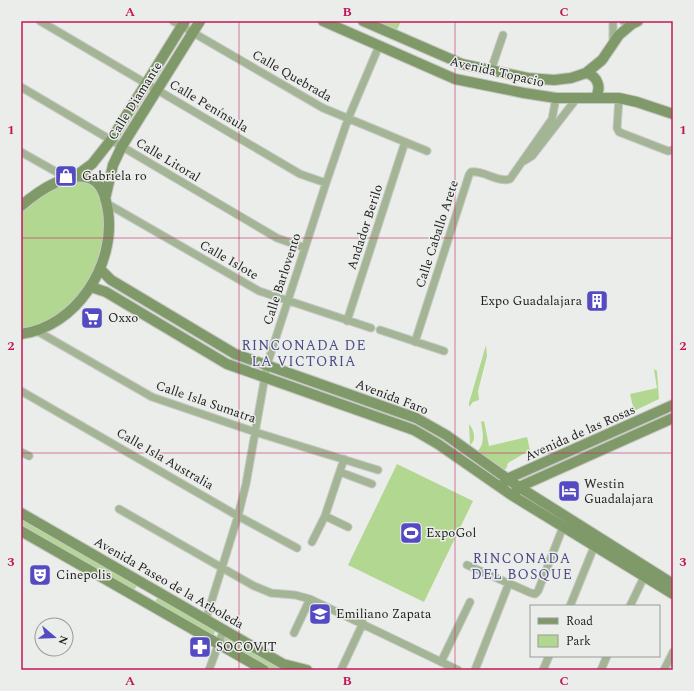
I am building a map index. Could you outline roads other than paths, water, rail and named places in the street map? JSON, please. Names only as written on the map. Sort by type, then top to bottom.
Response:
[{"type":"street","name":"Calle Península","points":[[40,21],[300,174],[326,183]]},
{"type":"street","name":"Calle Diamante","points":[[106,201],[113,165],[122,146],[200,21]]},
{"type":"street","name":"Avenida Topacio","points":[[324,21],[455,79],[556,98],[619,98],[637,102],[673,114]]},
{"type":"street","name":"Avenida Topacio","points":[[363,21],[462,64],[528,78],[554,80],[575,77],[586,72],[602,60],[613,42],[631,22]]},
{"type":"street","points":[[612,21],[613,42]]},
{"type":"street","name":"Calle Diamante","points":[[21,206],[43,190],[70,178],[92,164],[112,140],[180,23]]},
{"type":"street","name":"Calle Quebrada","points":[[180,23],[193,33],[323,108],[427,151]]},
{"type":"street","points":[[490,70],[503,35]]},
{"type":"street","name":"Calle Barlovento","points":[[206,619],[238,516],[246,484],[267,365],[348,119],[379,46]]},
{"type":"street","points":[[586,72],[594,76],[598,82],[599,91],[595,98]]},
{"type":"street","points":[[524,93],[522,85],[528,78]]},
{"type":"street","name":"Calle Litoral","points":[[21,87],[277,238],[305,248]]},
{"type":"street","name":"Calle Caballo Arete","points":[[415,342],[469,175],[471,172],[476,172],[508,180],[511,178],[552,119],[556,98]]},
{"type":"street","name":"Calle Caballo Arete","points":[[523,161],[532,156],[577,98]]},
{"type":"street","points":[[619,98],[617,128],[619,132],[668,151],[673,150]]},
{"type":"street","name":"Andador Berilo","points":[[347,320],[405,142]]},
{"type":"street","points":[[21,152],[70,178],[85,177],[95,182],[102,190],[106,201],[108,216],[106,248],[100,269],[91,287],[63,316],[30,332],[21,343]]},
{"type":"street","name":"Calle Islote","points":[[106,201],[258,291],[371,328]]},
{"type":"street","name":"Avenida Faro","points":[[100,269],[111,280],[230,351],[416,418],[446,436],[507,479],[673,584]]},
{"type":"street","name":"Avenida Faro","points":[[91,287],[106,292],[227,364],[414,430],[438,444],[513,496],[673,594]]},
{"type":"street","points":[[380,330],[444,351]]},
{"type":"street","name":"Calle Isla Sumatra","points":[[30,332],[152,397],[256,432],[378,470]]},
{"type":"street","name":"Calle Isla Australia","points":[[21,391],[238,516],[297,548]]},
{"type":"street","name":"Avenida de las Rosas","points":[[507,479],[569,453],[673,405]]},
{"type":"street","name":"Avenida de las Rosas","points":[[513,496],[520,487],[673,418]]},
{"type":"street","points":[[21,452],[29,456]]},
{"type":"street","points":[[550,474],[563,462],[569,453]]},
{"type":"street","points":[[312,542],[325,516],[344,459]]},
{"type":"street","points":[[340,472],[372,484]]},
{"type":"street","points":[[501,488],[507,479]]},
{"type":"street","points":[[120,509],[254,586],[271,593],[295,594],[310,599],[363,623],[458,670]]},
{"type":"street","name":"Avenida Paseo de la Arboleda","points":[[21,513],[283,664],[307,670]]},
{"type":"street","points":[[325,516],[348,527]]},
{"type":"street","points":[[467,565],[535,594],[538,591],[563,527]]},
{"type":"street","points":[[21,531],[264,670]]},
{"type":"street","points":[[570,605],[594,546]]},
{"type":"street","points":[[630,605],[644,577]]},
{"type":"street","points":[[475,670],[509,583]]},
{"type":"street","points":[[294,633],[310,599]]},
{"type":"street","points":[[441,662],[470,602]]},
{"type":"street","points":[[341,670],[363,623]]},
{"type":"street","points":[[209,670],[224,629]]},
{"type":"street","points":[[664,670],[673,652]]},
{"type":"street","points":[[543,670],[549,657]]},
{"type":"street","points":[[601,670],[607,657]]},
{"type":"place","name":"Gabriela ro","points":[[66,176]]},
{"type":"place","name":"Expo Guadalajara","points":[[597,301]]},
{"type":"place","name":"Oxxo","points":[[92,318]]},
{"type":"place","name":"Westin Guadalajara","points":[[569,491]]},
{"type":"place","name":"ExpoGol","points":[[411,533]]},
{"type":"place","name":"Cinepolis","points":[[40,575]]},
{"type":"place","name":"Emiliano Zapata","points":[[320,614]]},
{"type":"place","name":"SOCOVIT","points":[[200,647]]},
{"type":"district","name":"RINCONADA DE LA VICTORIA","points":[[304,354]]},
{"type":"district","name":"RINCONADA DEL BOSQUE","points":[[522,566]]}]
